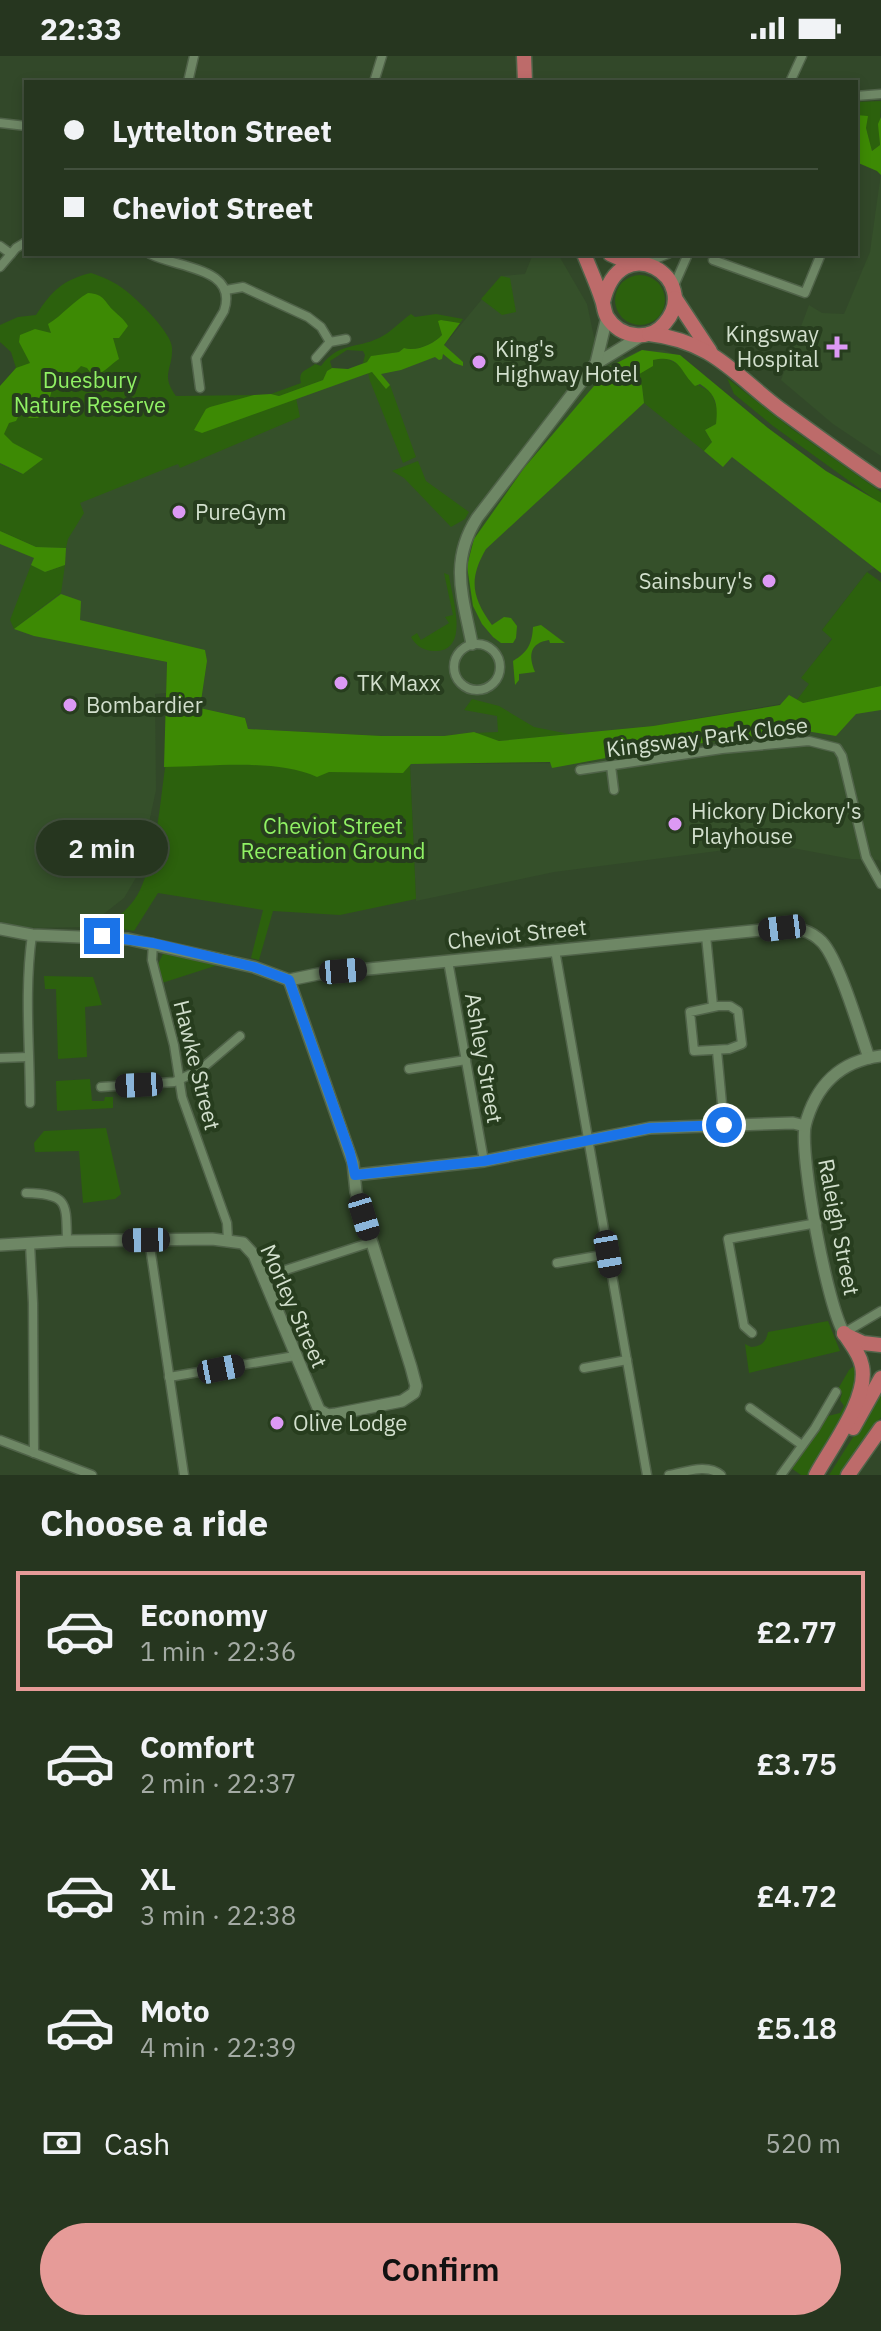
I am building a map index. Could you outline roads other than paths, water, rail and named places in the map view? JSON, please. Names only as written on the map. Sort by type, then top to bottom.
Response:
[{"type":"highway","points":[[524,56],[525,80]]},
{"type":"highway","points":[[585,256],[607,317],[618,329],[677,338],[710,351],[778,407],[877,478]]},
{"type":"highway","points":[[616,256],[665,274],[710,351]]},
{"type":"highway","points":[[603,302],[614,275],[637,263]]},
{"type":"highway","points":[[645,335],[659,330],[667,321],[673,312],[674,293]]},
{"type":"highway","points":[[844,1333],[869,1345],[881,1345]]},
{"type":"highway","points":[[816,1475],[863,1387],[862,1363],[844,1333]]},
{"type":"highway","points":[[822,1475],[881,1378]]},
{"type":"highway","points":[[848,1475],[881,1428]]},
{"type":"street","points":[[188,80],[194,56]]},
{"type":"street","points":[[375,80],[382,56]]},
{"type":"street","points":[[791,80],[802,56]]},
{"type":"street","points":[[858,96],[881,94]]},
{"type":"street","points":[[0,123],[24,126]]},
{"type":"street","points":[[0,267],[24,244]]},
{"type":"street","points":[[0,246],[11,254]]},
{"type":"street","points":[[156,256],[210,274],[226,290],[224,311],[196,358],[200,388]]},
{"type":"street","points":[[637,263],[661,256]]},
{"type":"street","points":[[674,293],[687,256]]},
{"type":"street","points":[[726,264],[729,256]]},
{"type":"street","points":[[713,260],[805,293],[820,256]]},
{"type":"street","points":[[226,290],[243,287],[308,317],[321,327],[330,342]]},
{"type":"street","points":[[596,363],[607,317]]},
{"type":"street","points":[[472,644],[459,578],[466,536],[596,363],[645,335]]},
{"type":"street","points":[[316,358],[330,342],[346,339]]},
{"type":"street","points":[[472,644],[492,649],[501,665],[496,681],[483,690],[463,686],[454,671],[459,652],[472,644]]},
{"type":"street","name":"Kingsway Park Close","points":[[580,770],[778,743],[809,741],[828,744],[837,748],[842,756],[866,857],[881,884]]},
{"type":"street","points":[[611,766],[614,790]]},
{"type":"street","name":"Cheviot Street","points":[[0,929],[32,935],[93,936],[153,943],[269,971],[289,980],[318,974],[555,950],[802,929],[814,936],[832,957],[875,1057]]},
{"type":"street","points":[[30,1103],[27,973],[32,935]]},
{"type":"street","points":[[706,936],[713,1006]]},
{"type":"street","name":"Hawke Street","points":[[153,943],[154,970],[174,1045],[188,1116],[227,1223],[228,1240]]},
{"type":"street","points":[[555,950],[647,1475]]},
{"type":"street","name":"Ashley Street","points":[[448,961],[484,1161]]},
{"type":"street","points":[[264,1277],[372,1242],[356,1192],[350,1153],[289,980]]},
{"type":"street","points":[[713,1006],[734,1007],[739,1014],[742,1044],[717,1051],[694,1051],[690,1012],[713,1006]]},
{"type":"street","points":[[101,1087],[179,1080],[206,1066],[240,1036]]},
{"type":"street","points":[[717,1051],[724,1125]]},
{"type":"street","points":[[0,1058],[28,1057]]},
{"type":"street","points":[[355,1175],[484,1161],[650,1128],[793,1123],[805,1126],[811,1105],[825,1082],[849,1064],[875,1057]]},
{"type":"street","points":[[409,1069],[466,1060]]},
{"type":"street","name":"Raleigh Street","points":[[805,1126],[804,1149],[817,1223],[832,1301],[844,1333]]},
{"type":"street","points":[[26,1193],[52,1195],[62,1200],[66,1211],[67,1241]]},
{"type":"street","points":[[752,1333],[744,1326],[728,1239],[817,1223]]},
{"type":"street","points":[[149,1240],[184,1475]]},
{"type":"street","name":"Morley Street","points":[[0,1245],[149,1240],[228,1240],[243,1243],[251,1250],[264,1277],[319,1410],[328,1415],[402,1401],[416,1390],[372,1242]]},
{"type":"street","points":[[30,1244],[34,1453]]},
{"type":"street","points":[[557,1263],[608,1254]]},
{"type":"street","points":[[844,1333],[881,1311]]},
{"type":"street","points":[[169,1377],[295,1356]]},
{"type":"street","points":[[584,1368],[627,1360]]},
{"type":"street","points":[[781,1475],[836,1392]]},
{"type":"street","points":[[830,1403],[839,1408]]},
{"type":"street","points":[[750,1408],[802,1445]]},
{"type":"street","points":[[765,1418],[771,1409]]},
{"type":"street","points":[[0,1440],[90,1474]]},
{"type":"street","points":[[669,1475],[714,1469],[721,1475]]},
{"type":"place","name":"Kingsway Hospital","points":[[837,347]]},
{"type":"place","name":"King's Highway Hotel","points":[[479,362]]},
{"type":"place","name":"PureGym","points":[[179,512]]},
{"type":"place","name":"Sainsbury's","points":[[769,581]]},
{"type":"place","name":"TK Maxx","points":[[341,683]]},
{"type":"place","name":"Bombardier","points":[[70,705]]},
{"type":"place","name":"Hickory Dickory's Playhouse","points":[[675,824]]},
{"type":"place","name":"Olive Lodge","points":[[277,1423]]},
{"type":"park label","name":"Duesbury Nature Reserve","points":[[90,392]]},
{"type":"park label","name":"Cheviot Street Recreation Ground","points":[[333,838]]}]
